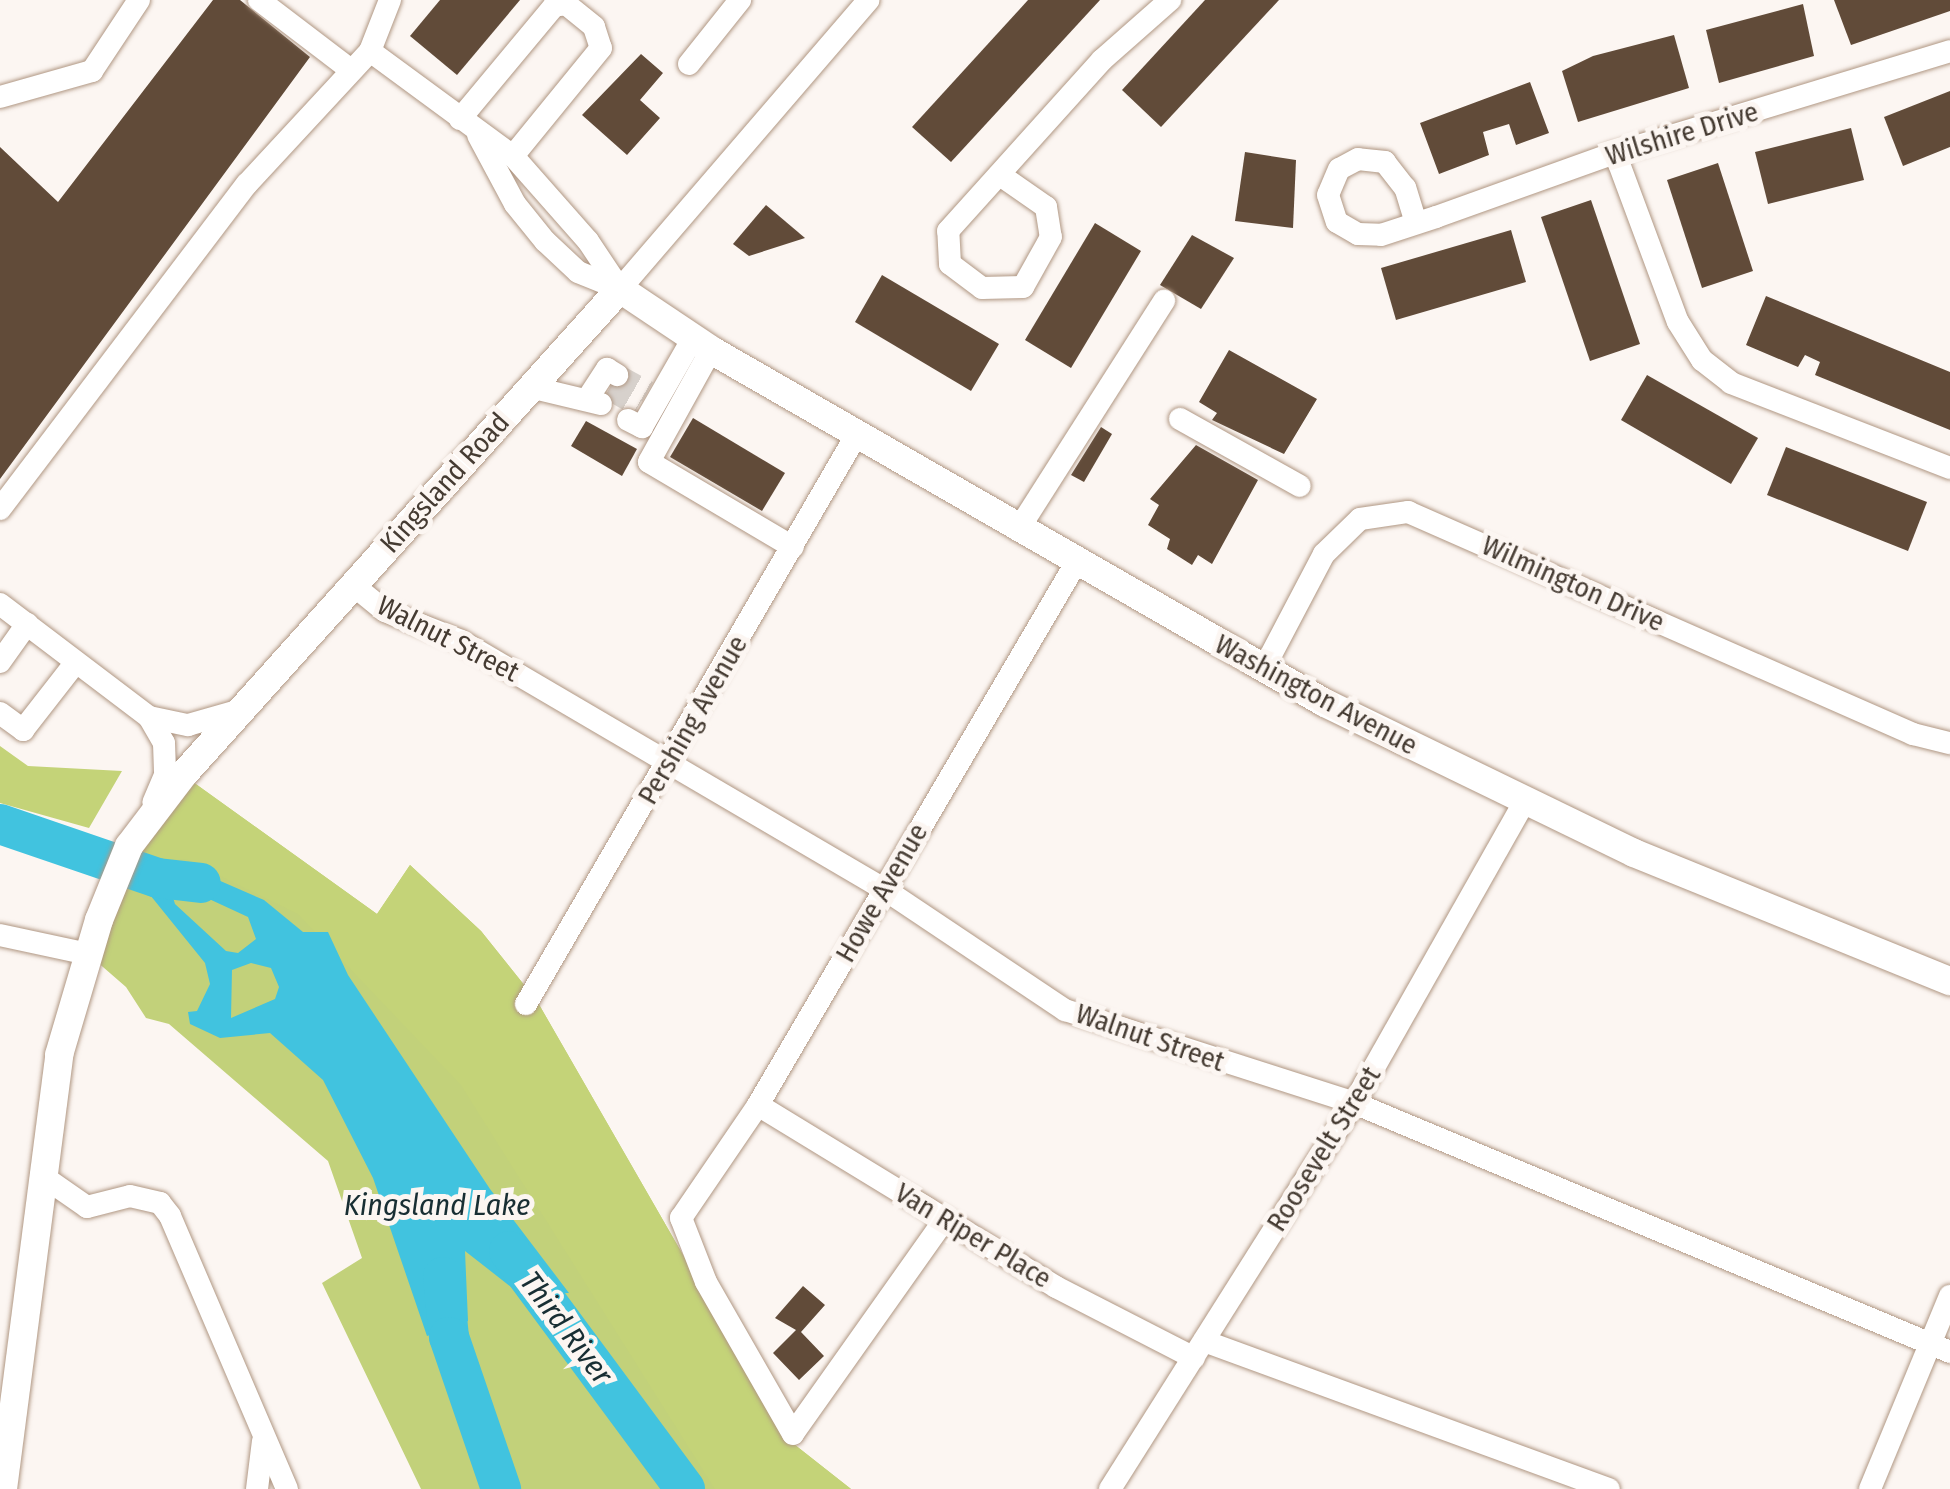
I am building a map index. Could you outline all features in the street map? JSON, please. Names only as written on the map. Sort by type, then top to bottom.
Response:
[{"type":"main road","points":[[620,289],[702,344]]},
{"type":"main road","name":"Kingsland Road","points":[[4,1489],[48,1114],[88,954],[114,877],[129,846],[148,815],[240,710],[620,289]]},
{"type":"main road","name":"Washington Avenue","points":[[702,344],[1263,670],[1525,801],[1792,921],[1950,981]]},
{"type":"street","points":[[0,98],[92,72],[139,0]]},
{"type":"street","points":[[259,0],[351,70]]},
{"type":"street","points":[[0,509],[247,184],[370,51],[390,0]]},
{"type":"street","points":[[688,64],[740,0]]},
{"type":"street","name":"Kingsland Road","points":[[620,289],[870,0]]},
{"type":"street","points":[[1000,175],[1046,207],[1051,237],[1023,287],[982,288],[950,264],[948,231],[1102,60],[1170,0]]},
{"type":"street","points":[[468,125],[554,6],[566,4],[594,27],[602,48],[513,156]]},
{"type":"street","points":[[370,51],[513,156],[588,242],[620,289]]},
{"type":"street","name":"Wilshire Drive","points":[[1416,224],[1615,153],[1950,51]]},
{"type":"street","points":[[468,125],[515,204],[545,240],[578,272],[620,289]]},
{"type":"street","points":[[1615,153],[1678,322],[1702,360],[1731,383],[1950,468]]},
{"type":"street","points":[[1018,530],[1164,301]]},
{"type":"street","points":[[645,406],[702,344]]},
{"type":"street","points":[[702,344],[649,462],[793,546]]},
{"type":"street","points":[[530,387],[603,390]]},
{"type":"street","points":[[1180,420],[1300,486]]},
{"type":"street","name":"Pershing Avenue","points":[[526,1004],[858,434]]},
{"type":"street","name":"Wilmington Drive","points":[[1263,670],[1324,554],[1360,519],[1408,512],[1913,734],[1950,742]]},
{"type":"street","name":"Howe Avenue","points":[[945,1219],[793,1434],[706,1282],[681,1218],[758,1105],[1076,563]]},
{"type":"street","name":"Walnut Street","points":[[354,585],[396,616],[461,641],[884,889],[1065,1010],[1354,1103],[1940,1348]]},
{"type":"street","points":[[0,604],[150,717],[188,725],[240,710]]},
{"type":"street","points":[[0,662],[27,624]]},
{"type":"street","points":[[0,714],[23,730],[76,662]]},
{"type":"street","points":[[148,815],[165,775],[164,743],[150,717]]},
{"type":"street","name":"Roosevelt Street","points":[[1110,1489],[1354,1103],[1525,801]]},
{"type":"street","points":[[0,935],[88,954]]},
{"type":"street","name":"Van Riper Place","points":[[758,1105],[945,1219],[1199,1350],[1609,1489]]},
{"type":"street","points":[[40,1175],[86,1207],[130,1196],[160,1203],[286,1489]]},
{"type":"street","points":[[1870,1489],[1940,1348],[1950,1296]]},
{"type":"street","points":[[258,1489],[263,1441]]},
{"type":"green space","points":[[0,746],[28,766],[122,771],[89,828],[0,803]]},
{"type":"green space","points":[[182,774],[377,914],[410,865],[481,931],[537,1001],[790,1441],[851,1489],[715,1489],[461,1085],[298,914],[186,859],[153,860],[129,846]]},
{"type":"green space","points":[[183,775],[377,914],[410,865],[481,931],[537,1001],[790,1441],[851,1489],[421,1489],[322,1283],[362,1258],[328,1161],[169,1024],[146,1018],[126,987],[88,954],[115,877],[137,886]]},
{"type":"water","name":"Kingsland Lake","points":[[153,864],[202,873],[264,900],[303,932],[328,932],[348,975],[490,1189],[569,1293],[520,1294],[465,1251],[468,1321],[427,1336],[373,1178],[323,1080],[270,1033],[220,1038],[190,1024],[188,1012],[197,1011],[210,984],[205,963],[142,885]],"holes":[[[181,886],[248,917],[256,939],[238,953],[226,951],[175,904],[171,891]],[[251,963],[271,968],[279,987],[275,999],[231,1018],[232,970]]]},
{"type":"building","points":[[213,0],[240,0],[310,57],[0,479],[0,147],[58,202]]},
{"type":"building","points":[[440,0],[520,0],[457,75],[410,36]]},
{"type":"building","points":[[1028,0],[1100,0],[951,162],[912,127]]},
{"type":"building","points":[[1205,0],[1279,0],[1161,127],[1122,90]]},
{"type":"building","points":[[1834,0],[1950,0],[1950,11],[1851,45]]},
{"type":"building","points":[[1803,4],[1814,56],[1719,83],[1706,30]]},
{"type":"building","points":[[1674,35],[1689,88],[1578,122],[1562,71],[1593,56]]},
{"type":"building","points":[[641,54],[663,73],[640,100],[660,118],[627,155],[582,115]]},
{"type":"building","points":[[1530,82],[1549,133],[1516,145],[1509,124],[1483,132],[1489,155],[1439,174],[1420,123]]},
{"type":"building","points":[[1950,91],[1950,147],[1903,166],[1884,117]]},
{"type":"building","points":[[1851,128],[1864,180],[1768,204],[1755,152]]},
{"type":"building","points":[[1245,152],[1296,160],[1293,228],[1235,221]]},
{"type":"building","points":[[1718,163],[1753,271],[1702,288],[1667,180]]},
{"type":"building","points":[[1591,200],[1640,344],[1590,361],[1541,217]]},
{"type":"building","points":[[766,205],[805,238],[749,256],[733,244]]},
{"type":"building","points":[[1095,223],[1141,251],[1071,368],[1025,340]]},
{"type":"building","points":[[1511,230],[1526,282],[1396,320],[1381,268]]},
{"type":"building","points":[[1192,235],[1234,258],[1201,309],[1160,285]]},
{"type":"building","points":[[882,275],[999,344],[971,391],[855,322]]},
{"type":"building","points":[[1766,296],[1950,372],[1950,430],[1815,375],[1820,362],[1805,355],[1798,367],[1746,345]]},
{"type":"building","points":[[1229,350],[1317,399],[1284,454],[1212,420],[1217,413],[1199,402]]},
{"type":"building","points":[[1647,375],[1758,438],[1731,484],[1621,420]]},
{"type":"building","points":[[693,418],[785,473],[762,511],[670,457]]},
{"type":"building","points":[[586,421],[637,449],[622,476],[571,446]]},
{"type":"building","points":[[1101,427],[1112,434],[1084,482],[1071,475]]},
{"type":"building","points":[[1196,445],[1258,480],[1212,564],[1198,555],[1192,565],[1167,549],[1170,539],[1148,525],[1159,505],[1150,499]]},
{"type":"building","points":[[1786,447],[1927,502],[1908,551],[1767,495]]},
{"type":"building","points":[[803,1286],[825,1305],[801,1332],[824,1356],[799,1380],[773,1353],[796,1330],[775,1318]]},
{"type":"waterway","name":"Third River","points":[[0,824],[158,878],[201,883]]},
{"type":"waterway","name":"Third River","points":[[509,1251],[685,1489]]},
{"type":"waterway","name":"Third River","points":[[443,1277],[449,1337],[501,1489]]},
{"type":"tunnel","points":[[617,375],[648,392]]},
{"type":"tunnel","points":[[609,389],[639,406]]}]
